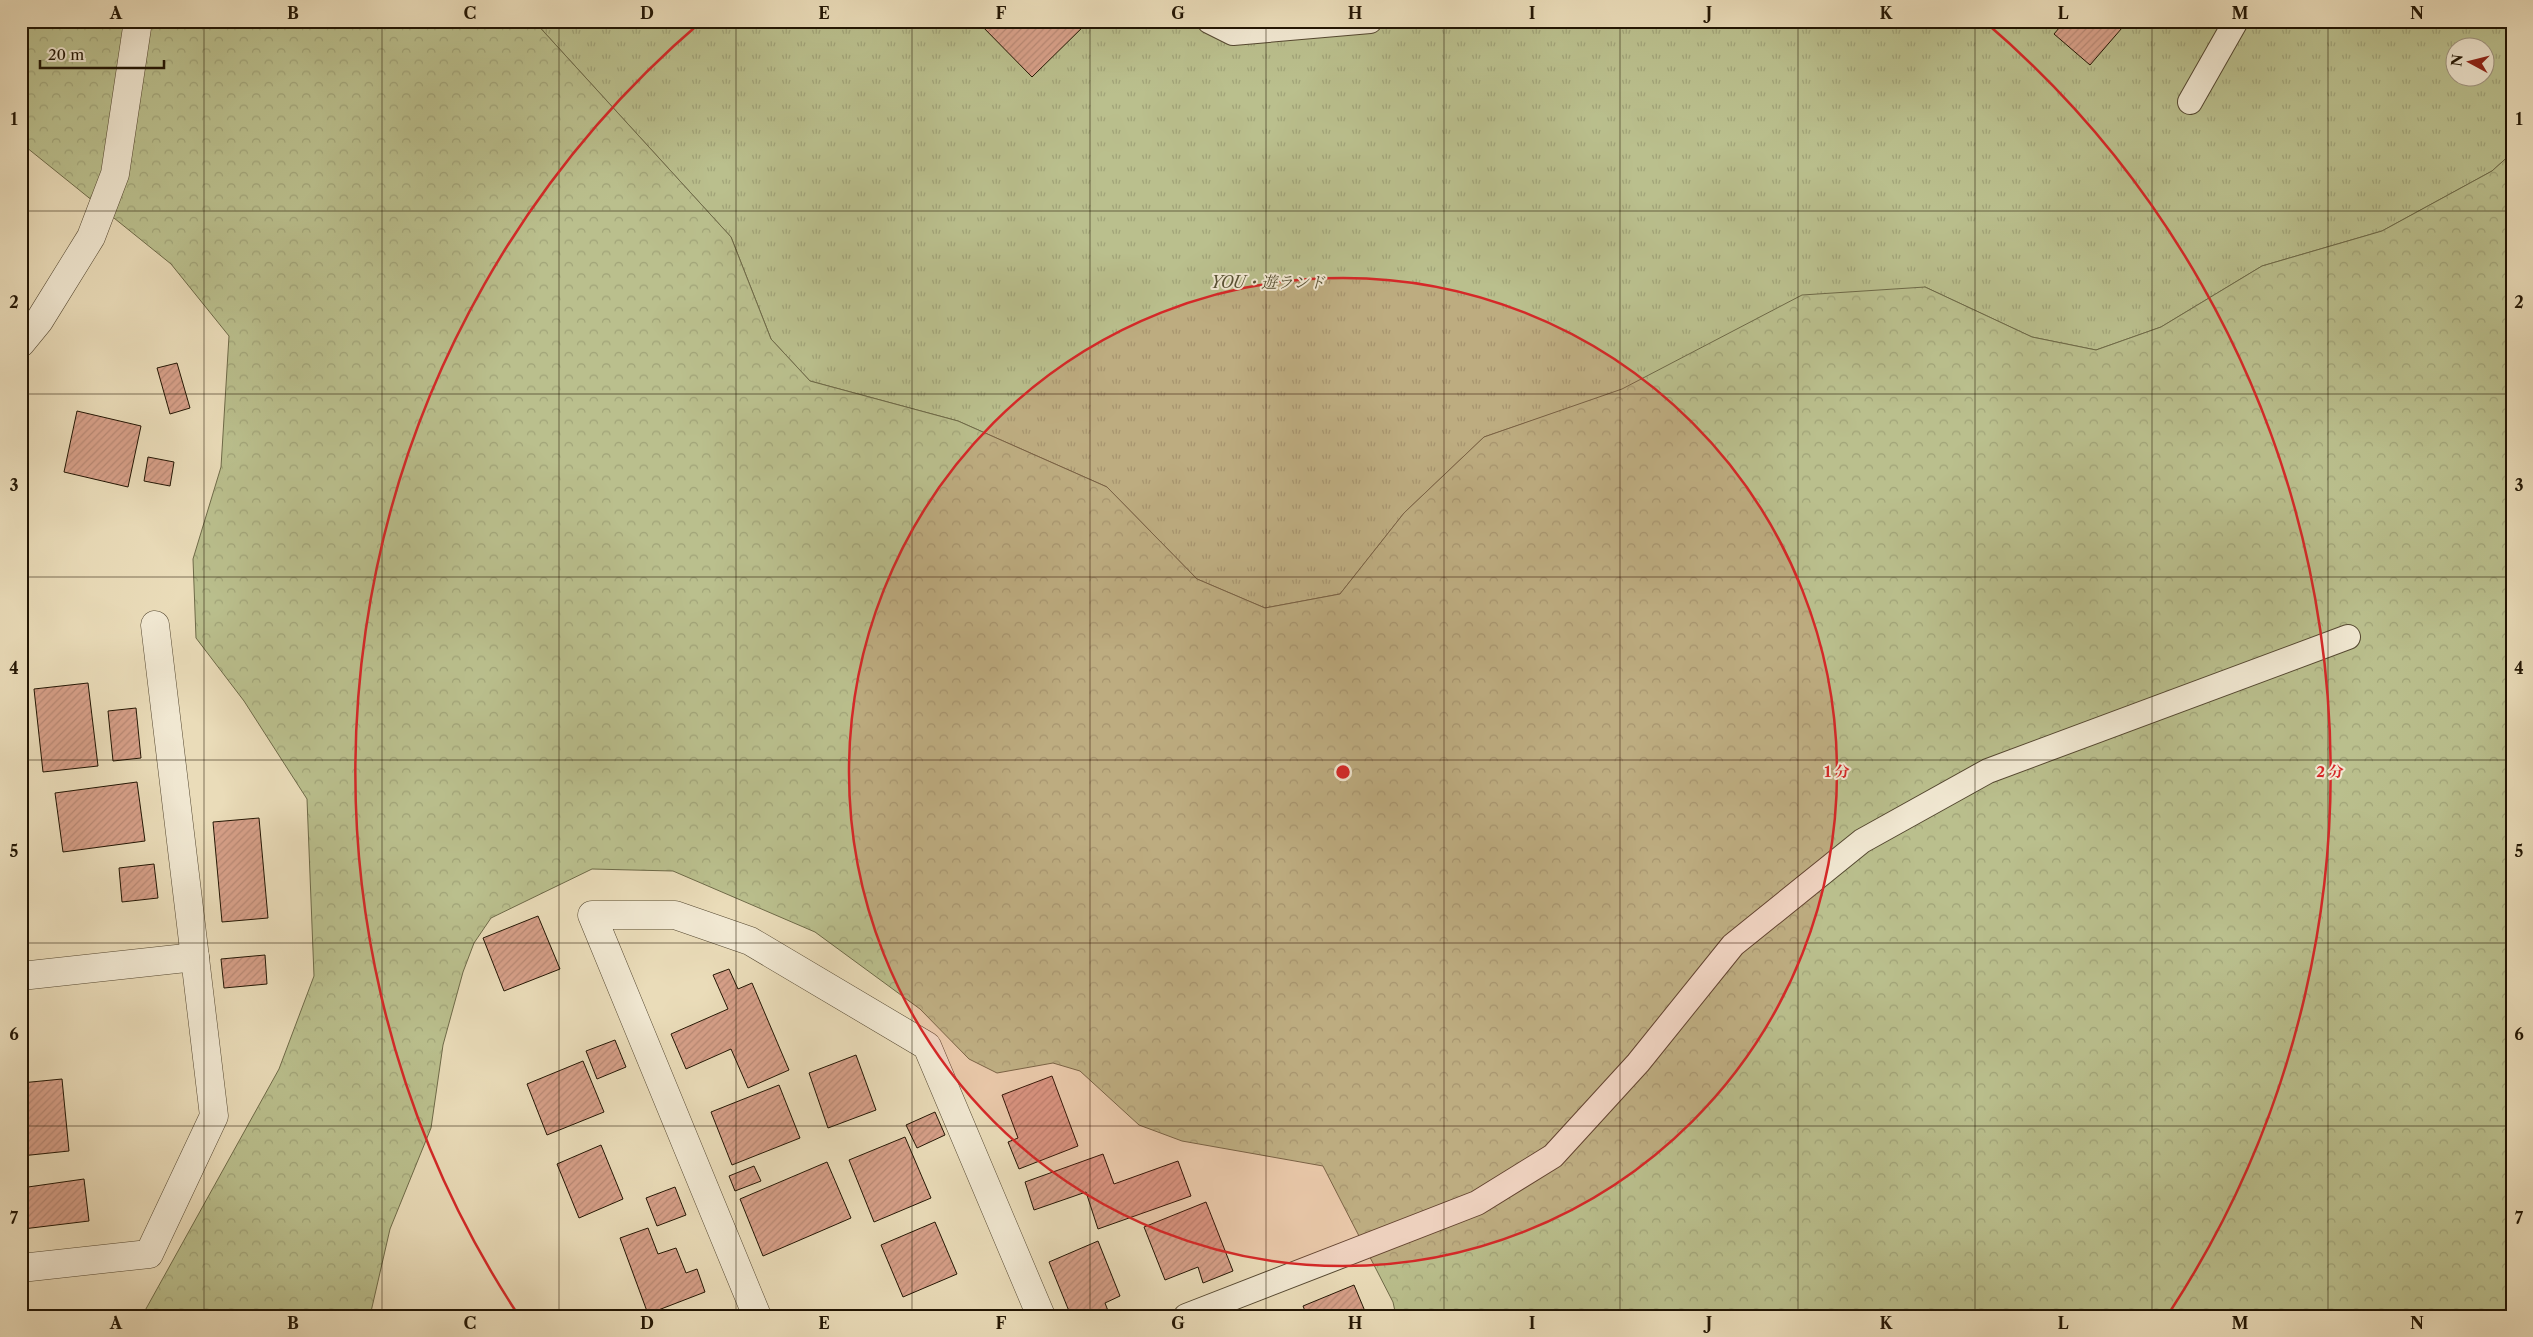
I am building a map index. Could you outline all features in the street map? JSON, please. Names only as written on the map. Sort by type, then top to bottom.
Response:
[{"type":"street","points":[[21,343],[39,321],[91,237],[115,174],[138,21]]},
{"type":"street","points":[[21,1268],[149,1254],[214,1116],[155,625]]},
{"type":"street","points":[[757,1316],[592,915],[675,915],[750,942],[927,1046],[1041,1316]]},
{"type":"street","points":[[21,976],[195,957]]},
{"type":"lane","points":[[1209,21],[1233,33],[1370,21]]},
{"type":"lane","points":[[2190,102],[2236,21]]},
{"type":"lane","points":[[1186,1316],[1478,1203],[1553,1156],[1638,1063],[1733,945],[1862,841],[1988,770],[2348,636]]},
{"type":"green space","points":[[21,21],[534,21],[731,237],[771,339],[810,381],[958,421],[1107,487],[1197,579],[1265,608],[1340,594],[1404,513],[1484,437],[1622,389],[1802,295],[1925,287],[2032,337],[2096,350],[2161,327],[2262,266],[2382,231],[2492,171],[2512,153],[2512,1316],[1396,1316],[1393,1302],[1323,1166],[1182,1141],[1139,1125],[1080,1071],[1053,1063],[997,1073],[969,1059],[920,1009],[815,932],[673,871],[592,869],[491,918],[474,943],[463,972],[443,1045],[431,1128],[390,1229],[370,1316],[142,1316],[279,1069],[314,976],[307,799],[244,701],[196,638],[193,559],[221,467],[229,336],[171,264],[21,143]]},
{"type":"green space","name":"YOU・遊ランド","points":[[534,21],[2512,21],[2512,153],[2492,171],[2382,231],[2262,266],[2161,327],[2096,350],[2032,337],[1925,287],[1484,437],[1404,513],[1340,594],[1265,608],[1197,579],[1107,487],[958,421],[810,381],[771,339],[731,237]]},
{"type":"building","points":[[977,21],[1089,21],[1032,77]]},
{"type":"building","points":[[2065,21],[2128,21],[2090,65],[2054,34]]},
{"type":"building","points":[[177,363],[190,408],[170,414],[157,368]]},
{"type":"building","points":[[77,411],[141,426],[128,487],[64,472]]},
{"type":"building","points":[[148,457],[174,462],[170,486],[144,481]]},
{"type":"building","points":[[88,683],[98,766],[43,772],[34,689]]},
{"type":"building","points":[[136,708],[141,758],[113,761],[108,711]]},
{"type":"building","points":[[137,782],[145,841],[63,852],[55,793]]},
{"type":"building","points":[[259,818],[268,918],[222,922],[213,822]]},
{"type":"building","points":[[154,864],[158,898],[122,902],[119,868]]},
{"type":"building","points":[[538,916],[560,969],[504,991],[483,938]]},
{"type":"building","points":[[265,955],[267,984],[224,988],[221,959]]},
{"type":"building","points":[[729,969],[738,989],[752,983],[789,1070],[748,1088],[731,1049],[686,1069],[671,1034],[728,1009],[713,975]]},
{"type":"building","points":[[615,1040],[626,1067],[597,1079],[586,1051]]},
{"type":"building","points":[[856,1055],[876,1110],[828,1128],[809,1073]]},
{"type":"building","points":[[583,1061],[604,1112],[547,1135],[527,1084]]},
{"type":"building","points":[[1052,1076],[1078,1146],[1019,1169],[1008,1142],[1018,1138],[1002,1095]]},
{"type":"building","points":[[62,1079],[69,1151],[21,1156],[21,1083]]},
{"type":"building","points":[[779,1085],[800,1138],[732,1165],[711,1112]]},
{"type":"building","points":[[935,1112],[945,1135],[917,1148],[906,1125]]},
{"type":"building","points":[[905,1137],[931,1198],[874,1222],[849,1160]]},
{"type":"building","points":[[601,1145],[623,1199],[579,1218],[557,1164]]},
{"type":"building","points":[[1103,1154],[1114,1184],[1178,1161],[1191,1196],[1098,1229],[1086,1192],[1034,1210],[1025,1182]]},
{"type":"building","points":[[827,1162],[851,1218],[763,1256],[740,1199]]},
{"type":"building","points":[[754,1166],[761,1181],[735,1191],[729,1176]]},
{"type":"building","points":[[84,1179],[89,1221],[23,1229],[21,1188]]},
{"type":"building","points":[[675,1187],[686,1215],[657,1226],[646,1198]]},
{"type":"building","points":[[1206,1202],[1233,1271],[1203,1283],[1198,1267],[1165,1280],[1144,1227]]},
{"type":"building","points":[[935,1222],[957,1274],[903,1297],[881,1245]]},
{"type":"building","points":[[648,1228],[658,1254],[676,1248],[686,1273],[697,1269],[705,1292],[648,1314],[620,1238]]},
{"type":"building","points":[[1098,1241],[1120,1296],[1105,1303],[1110,1316],[1071,1316],[1049,1262]]},
{"type":"building","points":[[1354,1285],[1367,1316],[1307,1316],[1303,1306]]}]
